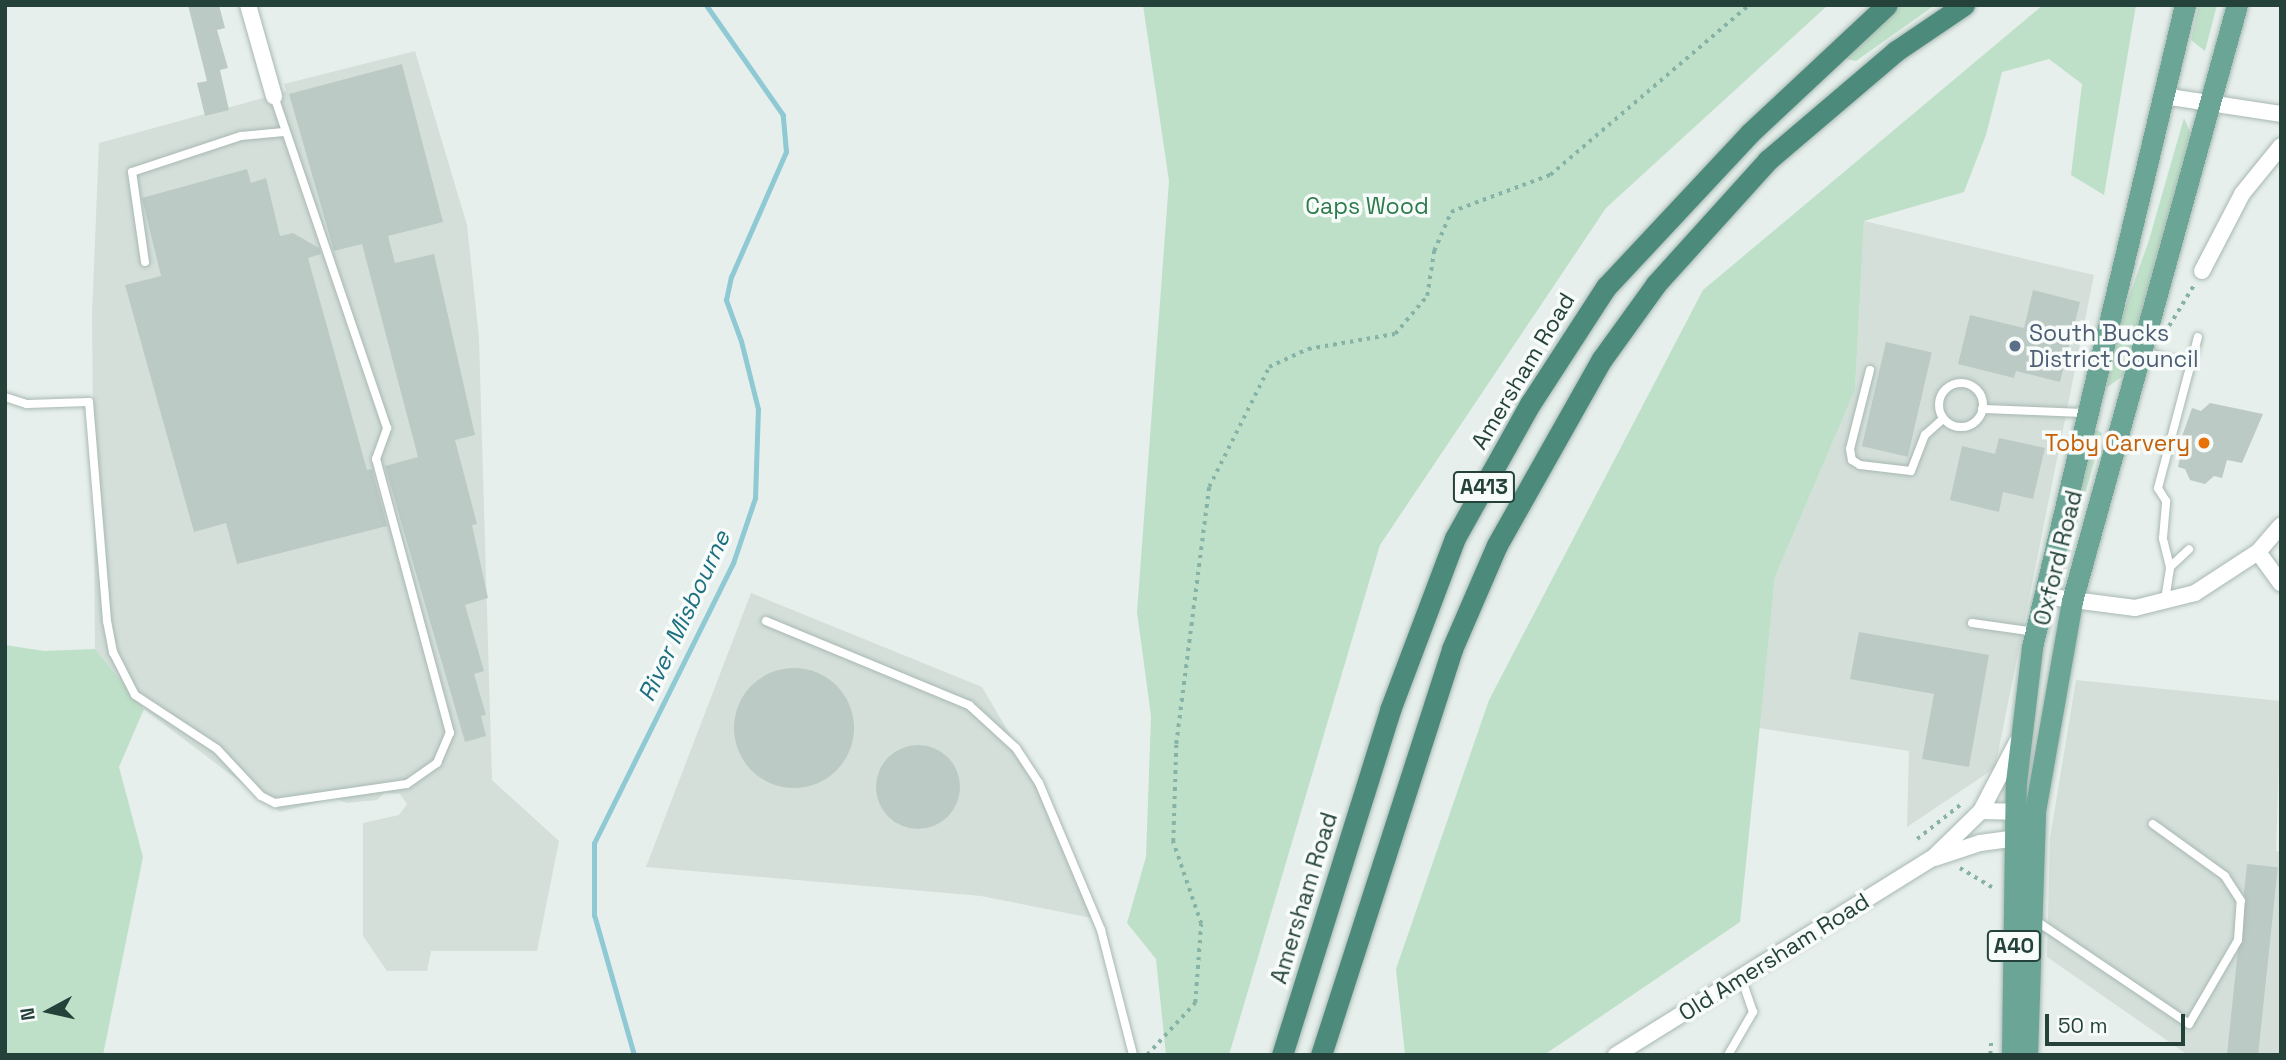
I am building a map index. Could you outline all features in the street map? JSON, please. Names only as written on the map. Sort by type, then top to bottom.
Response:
[{"type":"highway","name":"Amersham Road","points":[[1282,1055],[1390,710],[1451,551],[1530,404],[1615,277],[1750,133],[1887,5]]},
{"type":"highway","name":"A413","points":[[1321,1055],[1452,649],[1497,545],[1596,370],[1656,284],[1768,160],[1896,51],[1964,5]]},
{"type":"main road","name":"A40","points":[[2025,812],[2020,737],[2042,596],[2185,5]]},
{"type":"main road","name":"Oxford Road","points":[[2027,1055],[2032,919],[2024,838],[2025,812],[2072,601],[2123,406],[2237,5]]},
{"type":"main road","points":[[2086,413],[2123,406]]},
{"type":"main road","name":"A40","points":[[2012,1055],[2024,838]]},
{"type":"street","points":[[248,5],[274,96]]},
{"type":"street","points":[[2164,96],[2281,114]]},
{"type":"street","points":[[2202,271],[2242,194],[2281,146]]},
{"type":"street","points":[[2042,596],[2135,608],[2195,593],[2258,552],[2281,526]]},
{"type":"street","points":[[2258,552],[2281,584]]},
{"type":"street","name":"Old Amersham Road","points":[[1616,1055],[1742,980],[1933,858],[1981,811],[2020,737]]},
{"type":"street","points":[[1981,811],[2025,812]]},
{"type":"street","name":"Old Amersham Road","points":[[1933,858],[1951,855],[1980,843],[2024,838]]},
{"type":"lane","points":[[5,397],[27,404],[89,402],[107,621],[113,652],[135,695],[217,749],[261,796],[275,803],[407,784],[438,763],[450,733],[376,459],[387,429],[274,96]]},
{"type":"lane","points":[[145,262],[132,173],[241,136],[284,132]]},
{"type":"lane","points":[[2165,600],[2170,567],[2163,538],[2166,501],[2158,488],[2197,337]]},
{"type":"lane","points":[[2138,350],[2190,365]]},
{"type":"lane","points":[[1870,370],[1850,449],[1852,460],[1860,465],[1911,471],[1925,435],[1943,419]]},
{"type":"lane","points":[[1957,384],[1977,390],[1982,409],[1969,426],[1955,427],[1943,419],[1940,397],[1957,384]]},
{"type":"lane","points":[[1982,409],[2086,413]]},
{"type":"lane","points":[[2170,567],[2189,549]]},
{"type":"lane","points":[[766,621],[969,705],[1016,748],[1039,783],[1101,930],[1133,1055]]},
{"type":"lane","points":[[1972,623],[2035,632]]},
{"type":"lane","points":[[2032,919],[2189,1024],[2238,940],[2241,901],[2225,876],[2153,824]]},
{"type":"lane","points":[[1728,1055],[1752,1013],[1742,980]]},
{"type":"path","points":[[1147,1055],[1195,1003],[1201,924],[1173,842],[1176,744],[1209,487],[1269,367],[1308,349],[1395,334],[1427,296],[1434,251],[1451,212],[1550,175],[1749,5]]},
{"type":"path","points":[[2146,322],[2170,326],[2202,271]]},
{"type":"path","points":[[1951,855],[1958,866],[2000,892]]},
{"type":"path","points":[[1990,1055],[1992,1028]]},
{"type":"shaded area","points":[[415,51],[467,225],[479,338],[492,780],[559,841],[537,951],[431,951],[427,971],[387,971],[363,936],[363,823],[399,815],[407,804],[400,794],[384,793],[377,800],[347,803],[334,798],[280,812],[144,709],[95,649],[92,314],[99,143],[274,95],[286,91],[284,84]]},
{"type":"shaded area","points":[[1864,221],[2094,275],[1995,768],[1907,827],[1909,751],[1759,728],[1775,577],[1855,390]]},
{"type":"shaded area","points":[[751,593],[982,687],[1031,770],[1097,919],[981,896],[646,867]]},
{"type":"shaded area","points":[[2076,680],[2281,701],[2276,851],[2281,852],[2281,1055],[2188,1055],[2047,957],[2050,838]]},
{"type":"green space","name":"Caps Wood","points":[[1143,5],[1828,5],[1606,208],[1380,545],[1229,1055],[1166,1055],[1156,959],[1127,923],[1146,857],[1151,716],[1137,612],[1169,181]]},
{"type":"green space","points":[[1902,5],[1935,5],[1856,61],[1842,58]]},
{"type":"green space","points":[[2043,5],[2136,5],[2104,195],[2071,175],[2082,84],[2049,59],[2002,72],[1986,135],[1964,192],[1864,221],[1855,390],[1775,577],[1740,922],[1544,1055],[1405,1055],[1396,969],[1489,700],[1703,290]]},
{"type":"green space","points":[[2199,5],[2217,5],[2205,51],[2191,40]]},
{"type":"green space","points":[[2184,118],[2195,143],[2123,376],[2103,390],[2106,362],[2149,240]]},
{"type":"green space","points":[[2092,427],[2102,433],[2076,527],[2070,520]]},
{"type":"green space","points":[[5,645],[44,651],[95,649],[144,709],[119,767],[143,857],[103,1055],[5,1055]]},
{"type":"building","points":[[188,5],[219,5],[225,28],[217,30],[228,68],[220,70],[229,110],[205,116],[197,83],[207,81]]},
{"type":"building","points":[[402,64],[443,222],[388,236],[395,263],[434,254],[475,435],[455,440],[477,524],[472,525],[488,598],[465,605],[484,671],[474,674],[486,715],[481,716],[486,736],[465,742],[385,466],[418,457],[362,244],[334,251],[289,94]]},
{"type":"building","points":[[247,169],[251,183],[266,178],[280,236],[293,233],[319,248],[321,254],[308,258],[367,470],[372,469],[387,526],[237,564],[226,523],[194,532],[125,285],[161,276],[142,198]]},
{"type":"building","name":"South Bucks District Council","points":[[2033,290],[2080,302],[2060,382],[2016,371],[2014,378],[1958,364],[1970,315],[2024,328]]},
{"type":"building","points":[[1886,342],[1932,353],[1908,457],[1862,446]]},
{"type":"building","points":[[2210,403],[2263,414],[2242,463],[2227,460],[2222,478],[2214,476],[2205,484],[2190,480],[2185,469],[2178,467],[2182,448],[2179,445],[2192,408],[2201,411]]},
{"type":"building","points":[[1999,438],[2045,448],[2033,499],[2003,492],[1999,512],[1950,500],[1962,446],[1995,454]]},
{"type":"building","points":[[1859,632],[1989,655],[1969,767],[1922,759],[1934,694],[1850,679]]},
{"type":"building","points":[[794,668],[817,673],[836,686],[849,705],[854,728],[849,751],[836,770],[817,783],[794,788],[771,783],[752,770],[739,751],[734,728],[739,705],[752,686],[771,673]]},
{"type":"building","points":[[918,745],[941,752],[953,764],[960,787],[953,810],[941,822],[918,829],[895,822],[883,810],[876,787],[883,764],[895,752]]},
{"type":"building","points":[[2247,864],[2278,867],[2258,1055],[2227,1055]]},
{"type":"waterway","name":"River Misbourne","points":[[634,1055],[594,915],[594,843],[733,563],[755,498],[758,409],[741,341],[726,300],[731,277],[786,152],[783,115],[706,5]]},
{"type":"place","name":"South Bucks District Council","points":[[2015,346]]},
{"type":"place","name":"Toby Carvery","points":[[2204,443]]}]
